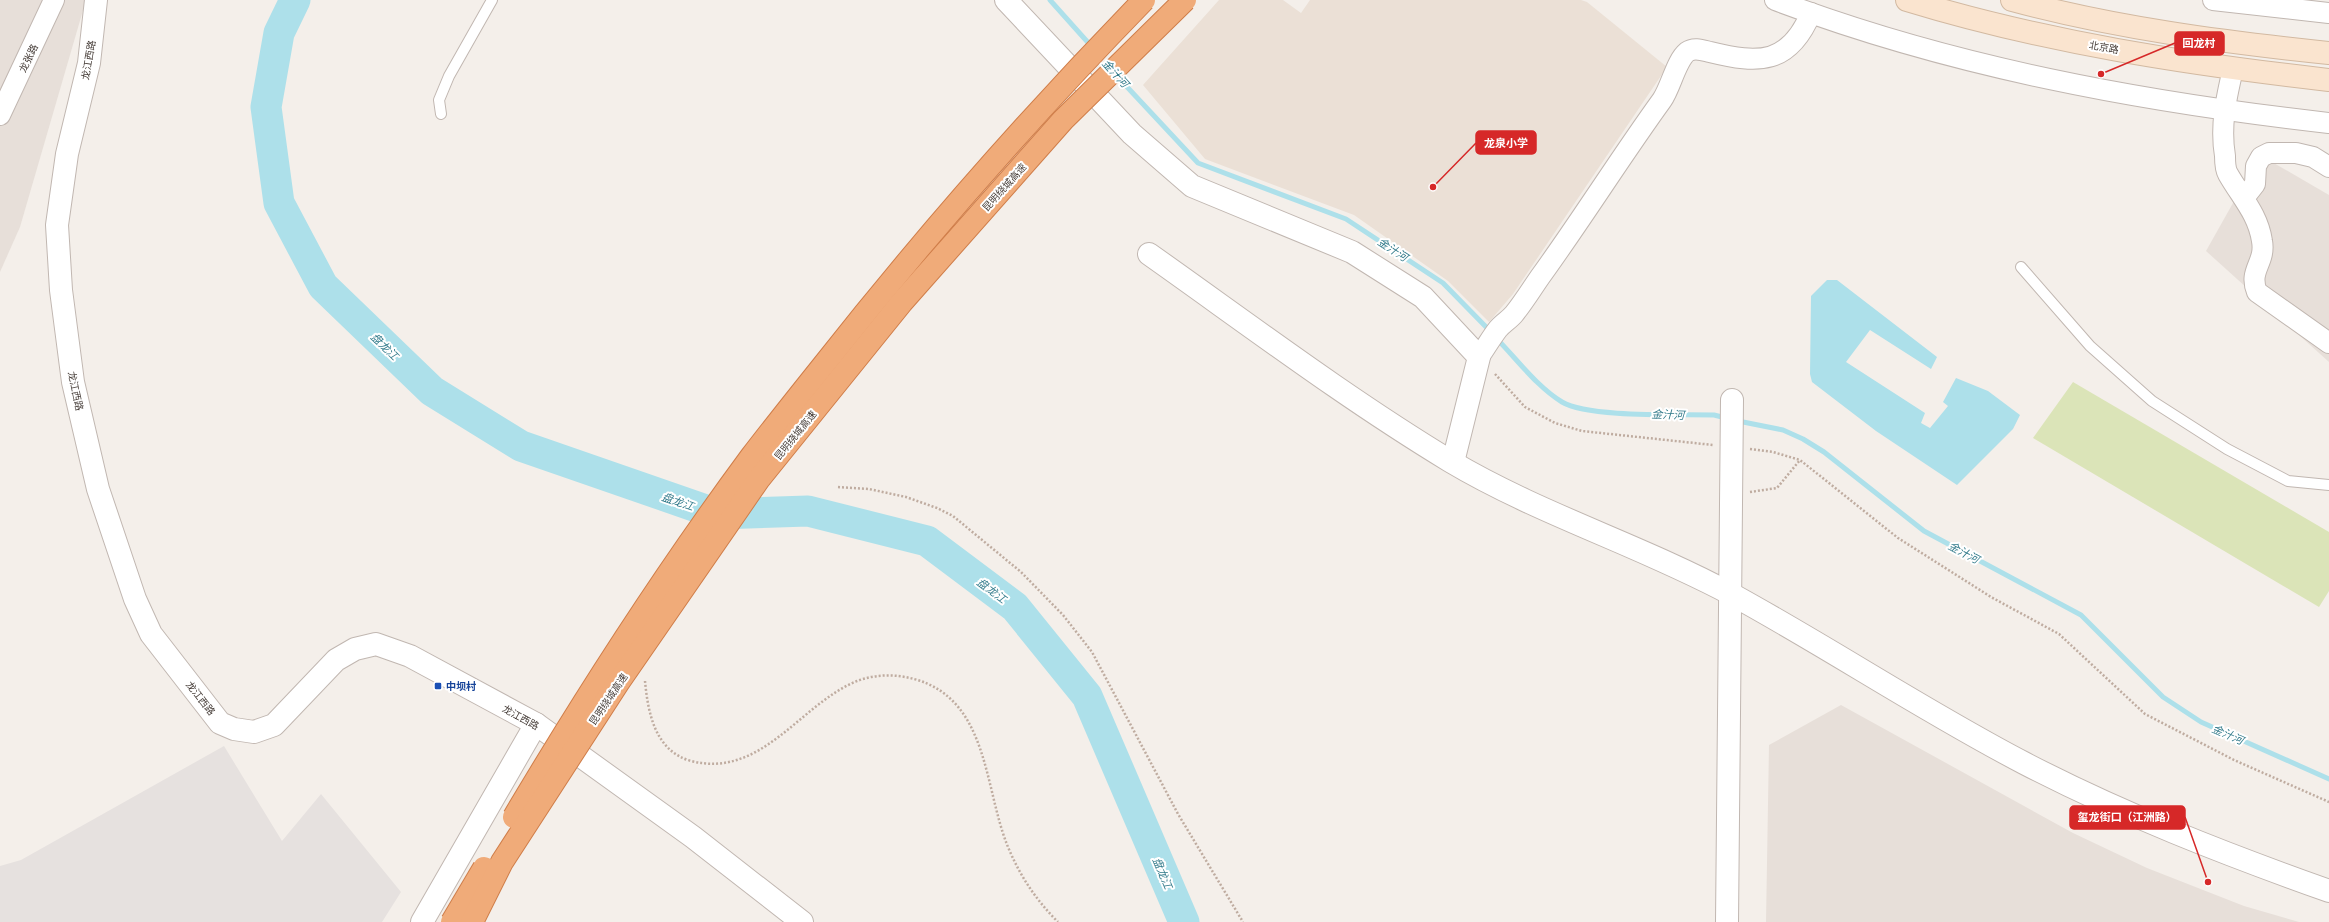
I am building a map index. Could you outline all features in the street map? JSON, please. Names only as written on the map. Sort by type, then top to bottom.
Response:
[{"type":"highway","name":"昆明绕城高速","points":[[452,922],[550,757],[653,598],[751,457],[905,263],[993,160],[1144,0]]},
{"type":"highway","name":"昆明绕城高速","points":[[472,922],[502,862],[618,683],[759,479],[902,302],[1063,120],[1186,0]]},
{"type":"main road","name":"北京路","points":[[1907,0],[2045,36],[2233,69],[2329,80]]},
{"type":"main road","points":[[2012,0],[2049,10],[2223,42],[2329,53]]},
{"type":"street","name":"龙张路","points":[[0,115],[54,0]]},
{"type":"street","name":"龙江西路","points":[[96,0],[89,62],[67,154],[57,225],[61,290],[73,382],[98,489],[135,599],[151,634],[220,722],[234,730],[254,732],[274,725],[336,660],[355,649],[376,644],[410,656],[536,724],[693,837],[802,922]]},
{"type":"street","points":[[1006,0],[1132,134],[1192,186],[1352,252],[1423,297],[1480,357]]},
{"type":"street","points":[[1775,0],[1833,22],[1971,60],[2090,87],[2223,109],[2329,123]]},
{"type":"street","points":[[2213,0],[2329,13]]},
{"type":"street","points":[[1453,462],[1480,357],[1499,328],[1513,316],[1667,92],[1682,58],[1695,48],[1736,59],[1752,60],[1776,57],[1789,49],[1799,36],[1811,13]]},
{"type":"street","points":[[2233,69],[2223,109],[2222,141],[2227,172],[2244,198],[2260,228],[2264,249],[2262,259],[2254,274],[2253,284],[2257,292],[2329,342]]},
{"type":"street","points":[[2244,198],[2255,184],[2256,166],[2261,157],[2269,153],[2296,153],[2312,157],[2329,167]]},
{"type":"street","points":[[1149,254],[1345,392],[1453,462],[1519,497],[1660,560],[1730,594],[2022,762],[2107,804],[2200,844],[2329,891]]},
{"type":"street","points":[[1727,922],[1732,400]]},
{"type":"street","points":[[422,922],[536,724]]},
{"type":"lane","points":[[440,114],[439,100],[448,76],[492,0]]},
{"type":"lane","points":[[2021,267],[2090,346],[2152,401],[2227,448],[2288,481],[2329,485]]},
{"type":"path","points":[[1480,357],[1525,407],[1555,423],[1582,431],[1732,444],[1773,452],[1800,460],[1898,538],[1991,597],[2059,634],[2145,714],[2234,760],[2329,802]]},
{"type":"path","points":[[1731,496],[1777,488],[1800,460]]},
{"type":"path","points":[[838,487],[869,489],[906,497],[937,508],[953,516],[1021,572],[1063,615],[1092,652],[1178,814],[1243,922]]},
{"type":"path","points":[[644,679],[646,697],[656,734],[667,749],[683,759],[701,763],[720,764],[755,752],[777,739],[828,698],[857,682],[877,676],[896,676],[914,678],[932,685],[962,710],[973,726],[979,742],[998,820],[1008,847],[1022,879],[1042,906],[1058,922]]},
{"type":"shaded area","points":[[0,0],[86,0],[20,227],[0,272]]},
{"type":"shaded area","points":[[1219,0],[1283,0],[1301,13],[1310,0],[1581,0],[1587,2],[1667,67],[1513,294],[1489,322],[1448,281],[1354,215],[1205,159],[1143,85]]},
{"type":"shaded area","points":[[2260,155],[2329,195],[2329,362],[2206,251]]},
{"type":"shaded area","points":[[1841,705],[2073,833],[2147,868],[2244,906],[2299,922],[1766,922],[1769,745]]},
{"type":"shaded area","points":[[224,746],[282,841],[321,794],[401,892],[382,922],[0,922],[0,866],[21,860]]},
{"type":"green space","points":[[2073,382],[2329,532],[2329,591],[2319,607],[2033,438]]},
{"type":"water","points":[[1827,280],[1837,280],[1937,357],[1931,369],[1870,330],[1846,362],[1925,413],[1921,423],[1930,428],[1948,406],[1943,402],[1956,378],[1988,391],[2020,415],[2013,429],[1957,485],[1876,431],[1812,382],[1810,374],[1811,296]]},
{"type":"waterway","name":"盘龙江","points":[[295,0],[279,33],[266,107],[279,203],[323,286],[432,391],[521,446],[717,514],[808,511],[927,541],[1015,607],[1087,696],[1184,922]]},
{"type":"waterway","name":"金汁河","points":[[1050,0],[1092,47]]},
{"type":"waterway","name":"金汁河","points":[[1115,74],[1198,163],[1346,219],[1443,283],[1491,332]]},
{"type":"waterway","name":"金汁河","points":[[1496,338],[1527,372],[1553,396],[1562,402],[1575,407],[1592,411],[1613,413],[1714,415],[1726,418]]},
{"type":"waterway","name":"金汁河","points":[[1738,421],[1783,430],[1803,439],[1824,452],[1924,531],[2081,615],[2163,697],[2201,722],[2329,779]]},
{"type":"place","name":"回龙村","points":[[2101,74]]},
{"type":"place","name":"龙泉小学","points":[[1433,187]]},
{"type":"place","name":"中坝村","points":[[438,686]]},
{"type":"place","name":"玺龙街口（江洲路）","points":[[2208,882]]}]
